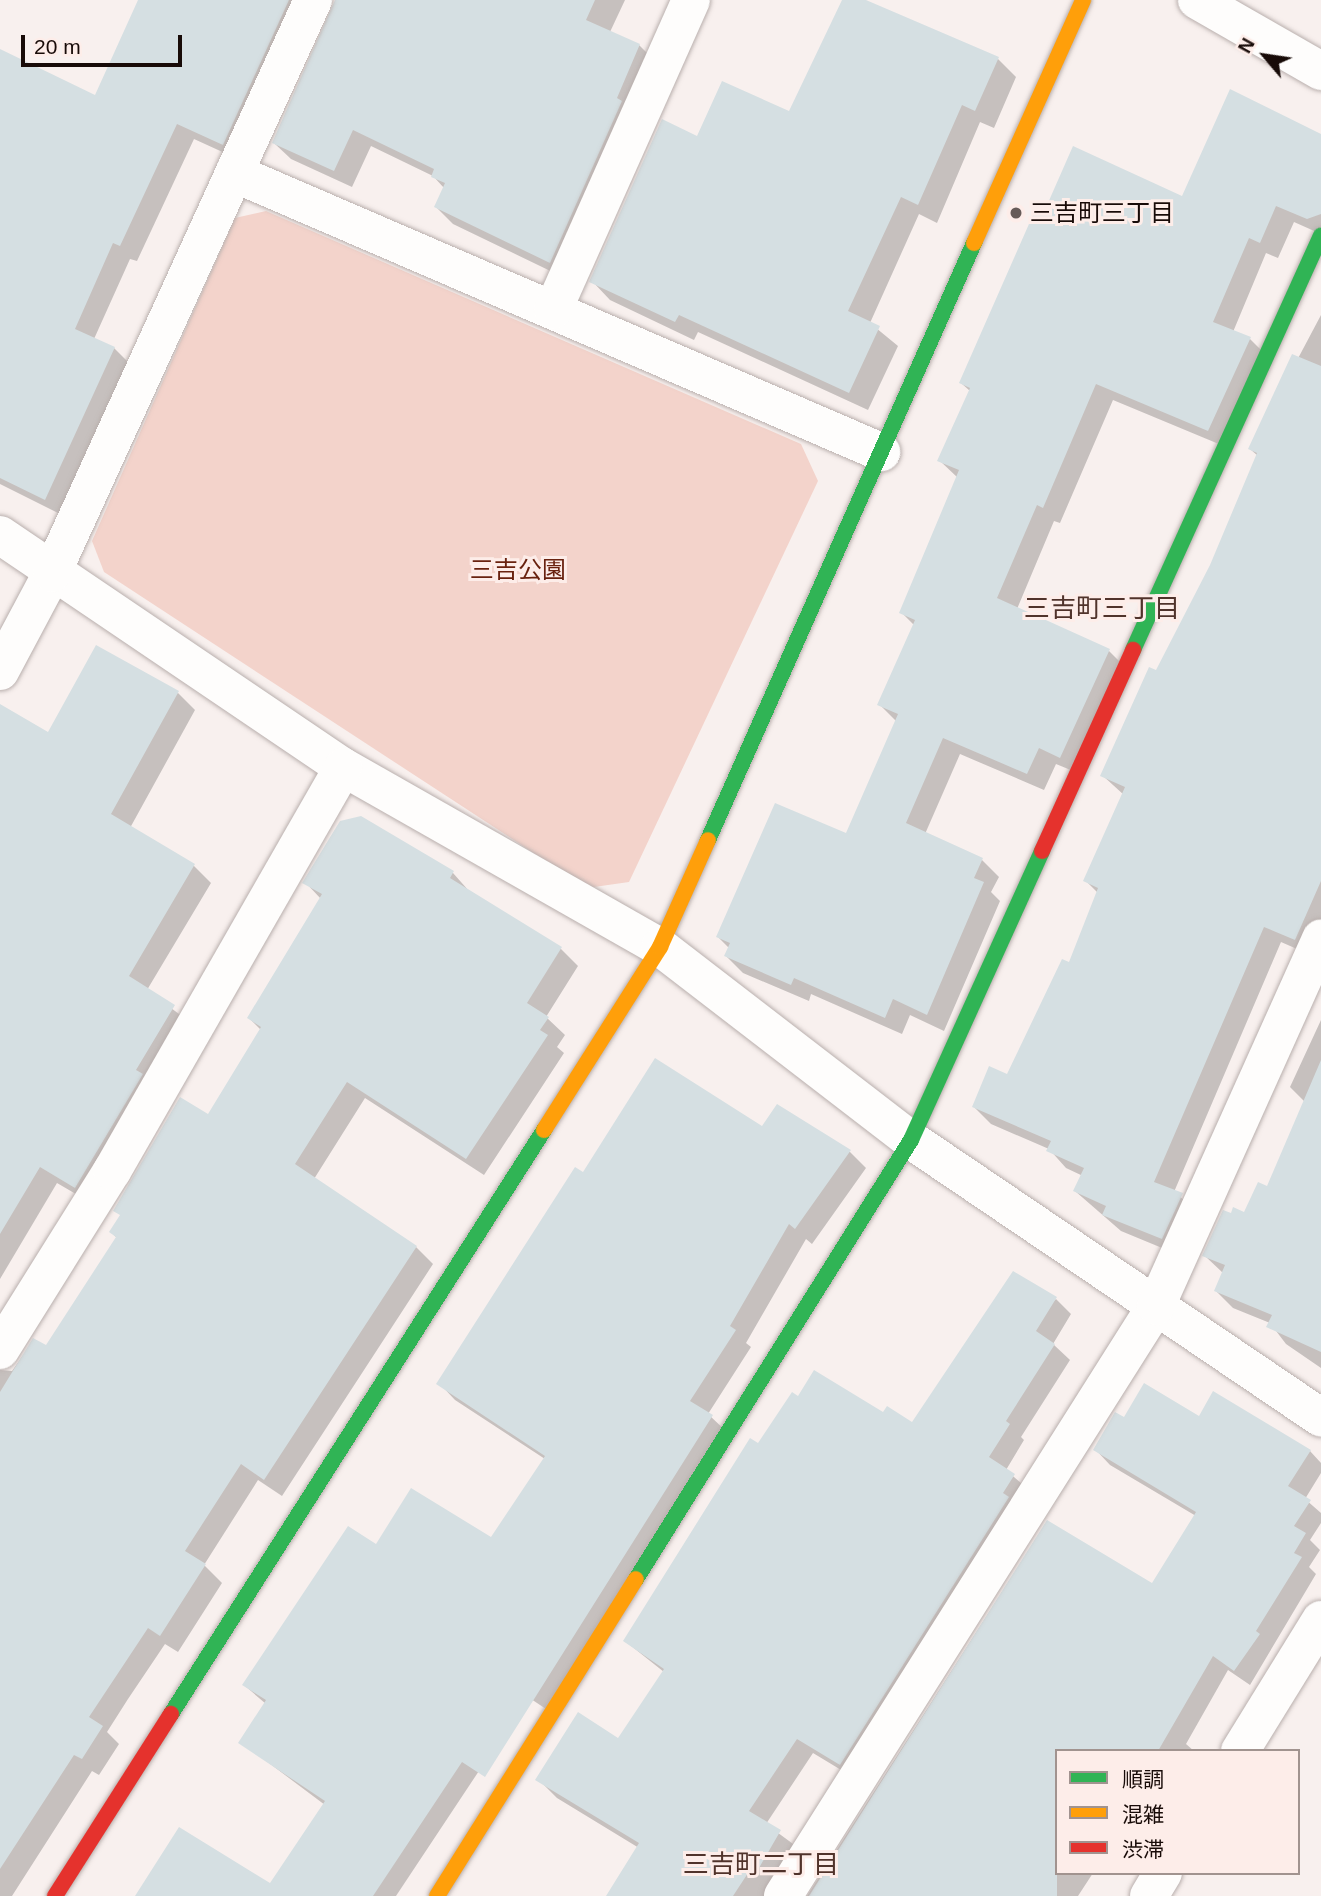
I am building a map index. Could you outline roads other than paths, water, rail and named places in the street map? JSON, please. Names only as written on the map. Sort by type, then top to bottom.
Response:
[{"type":"street","points":[[0,671],[52,573],[313,0]]},
{"type":"street","points":[[553,310],[691,0]]},
{"type":"street","points":[[55,1896],[660,947],[1083,0]]},
{"type":"street","points":[[1197,0],[1321,71]]},
{"type":"street","points":[[234,173],[881,452]]},
{"type":"street","points":[[437,1896],[911,1140],[1321,236]]},
{"type":"street","points":[[0,535],[52,573],[343,767],[660,947],[911,1140],[1321,1418]]},
{"type":"street","points":[[0,1350],[112,1171],[343,767]]},
{"type":"street","points":[[783,1896],[1156,1306],[1321,938]]},
{"type":"street","points":[[1241,1749],[1321,1620]]},
{"type":"street","points":[[1149,1896],[1162,1875]]},
{"type":"place","name":"三吉町三丁目","points":[[1016,213]]},
{"type":"district","name":"三吉町三丁目","points":[[1102,609]]},
{"type":"district","name":"三吉町二丁目","points":[[761,1865]]},
{"type":"park label","name":"三吉公園","points":[[518,570]]}]
